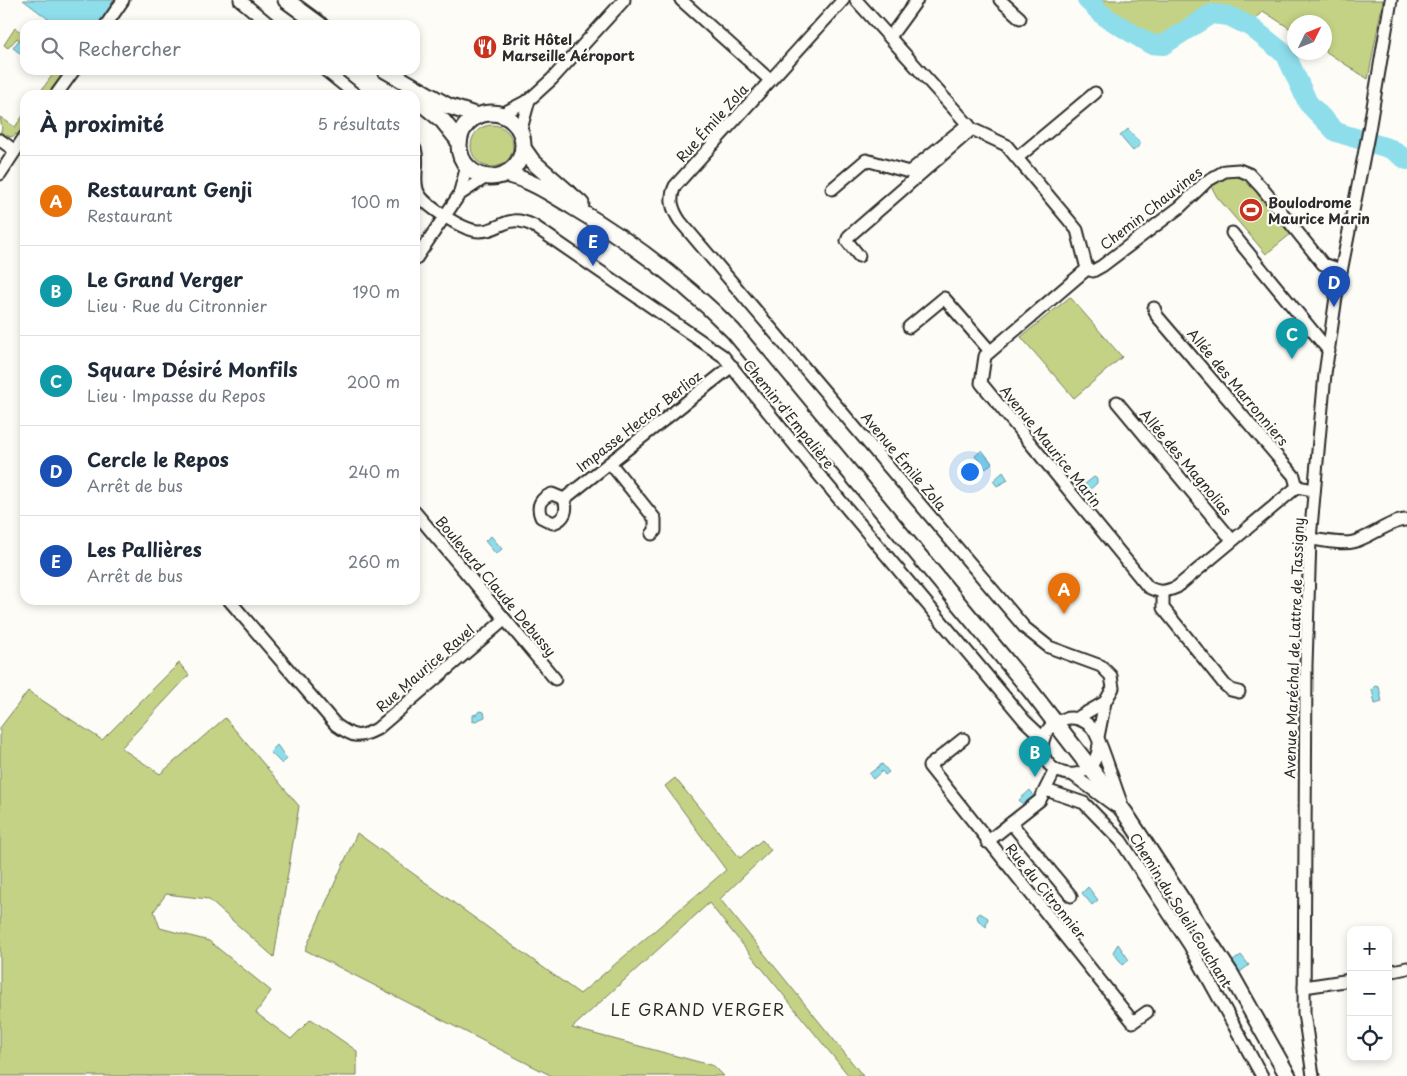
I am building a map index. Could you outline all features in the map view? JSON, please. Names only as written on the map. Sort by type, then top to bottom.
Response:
[{"type":"main road","points":[[286,0],[313,20]]},
{"type":"main road","points":[[386,75],[405,90]]},
{"type":"main road","points":[[394,75],[448,106],[478,116]]},
{"type":"main road","points":[[420,102],[443,121],[459,141],[462,159],[467,166],[486,177],[505,174],[526,179],[611,229],[650,256],[712,309],[733,331],[1056,722],[1125,813],[1230,973],[1288,1076]]},
{"type":"main road","points":[[459,141],[466,126],[478,116],[500,114],[510,119],[533,162],[611,229]]},
{"type":"main road","points":[[505,174],[518,163],[522,140]]},
{"type":"street","points":[[109,20],[123,0]]},
{"type":"street","points":[[240,0],[264,20]]},
{"type":"street","points":[[500,114],[529,100],[552,79],[624,0]]},
{"type":"street","points":[[681,0],[770,80]]},
{"type":"street","name":"Rue Émile Zola","points":[[675,186],[842,0]]},
{"type":"street","points":[[856,0],[970,127],[1006,145],[1077,230],[1087,269],[990,351],[944,298],[909,327]]},
{"type":"street","points":[[890,37],[917,0]]},
{"type":"street","points":[[1000,0],[1020,18]]},
{"type":"street","name":"Avenue Maréchal de Lattre de Tassigny","points":[[1313,1076],[1304,1013],[1306,665],[1310,539],[1328,351],[1341,270],[1366,147],[1391,0]]},
{"type":"street","points":[[60,90],[70,75]]},
{"type":"street","points":[[331,75],[350,90]]},
{"type":"street","points":[[1017,158],[1095,93]]},
{"type":"street","points":[[522,140],[529,100]]},
{"type":"street","points":[[832,189],[866,160],[908,172],[970,127]]},
{"type":"street","points":[[858,256],[848,245],[849,236],[970,127]]},
{"type":"street","points":[[0,140],[14,150]]},
{"type":"street","points":[[0,174],[20,142]]},
{"type":"street","points":[[420,253],[459,195],[467,166]]},
{"type":"street","name":"Chemin Chauvines","points":[[1087,269],[1093,271],[1102,266],[1180,207],[1207,181],[1225,171],[1239,170],[1249,174],[1262,188],[1323,264],[1341,270]]},
{"type":"street","points":[[459,195],[486,177]]},
{"type":"street","name":"Avenue Émile Zola","points":[[675,186],[671,196],[672,207],[680,221],[1025,628],[1049,647],[1101,666],[1111,676],[1113,688],[1105,702],[1098,740],[1098,753],[1090,768]]},
{"type":"street","name":"Chemin d'Empalière","points":[[420,196],[445,216],[477,231],[516,219],[534,226],[716,350],[732,366],[819,475],[1025,721],[1043,738]]},
{"type":"street","points":[[1232,233],[1328,351]]},
{"type":"street","name":"Allée des Marronniers","points":[[1154,308],[1157,316],[1294,476],[1297,487]]},
{"type":"street","name":"Avenue Maurice Marin","points":[[990,351],[985,356],[981,383],[1148,587],[1163,592]]},
{"type":"street","name":"Impasse Hector Berlioz","points":[[564,499],[732,366]]},
{"type":"street","name":"Allée des Magnolias","points":[[1117,402],[1232,540]]},
{"type":"street","points":[[610,463],[655,519],[655,531],[652,534]]},
{"type":"street","points":[[1239,692],[1231,690],[1224,685],[1163,608],[1163,592],[1177,587],[1297,487],[1314,490]]},
{"type":"street","name":"Boulevard Claude Debussy","points":[[420,518],[555,679]]},
{"type":"street","points":[[1310,539],[1352,542],[1378,532],[1389,525],[1407,520]]},
{"type":"street","name":"Rue Maurice Ravel","points":[[233,605],[336,724],[349,735],[363,736],[377,729],[504,620]]},
{"type":"street","points":[[1105,702],[1077,718],[1056,722],[1043,738],[1044,756],[1055,770],[1073,775],[1125,813]]},
{"type":"street","points":[[1077,718],[1093,728],[1125,813]]},
{"type":"street","points":[[963,739],[929,766],[987,842]]},
{"type":"street","points":[[1073,775],[1090,768]]},
{"type":"street","name":"Rue du Citronnier","points":[[1055,770],[1040,800],[987,842],[1133,1022],[1147,1012]]},
{"type":"street","name":"Chemin du Soleil Couchant","points":[[1046,790],[1084,803],[1121,842],[1190,946],[1262,1076]]},
{"type":"street","points":[[1011,823],[1071,896]]},
{"type":"street","points":[[1392,971],[1407,968]]},
{"type":"street","points":[[1304,987],[1347,981]]},
{"type":"green space","points":[[1092,0],[1383,0],[1368,79],[1332,56],[1332,15],[1287,15],[1287,26],[1263,11],[1249,24],[1231,18],[1217,18],[1204,21],[1174,40],[1164,43],[1146,41]]},
{"type":"green space","points":[[15,28],[20,32],[20,40],[17,38],[8,48],[4,45]]},
{"type":"green space","points":[[52,75],[63,75],[52,90],[42,90]]},
{"type":"green space","points":[[0,117],[15,127],[20,120],[20,132],[11,137],[0,133],[2,129]]},
{"type":"green space","points":[[496,125],[504,128],[510,134],[513,146],[510,158],[504,164],[488,167],[480,164],[474,158],[471,142],[474,134],[480,128]]},
{"type":"green space","name":"Boulodrome Maurice Marin","points":[[1240,175],[1250,181],[1292,233],[1266,254],[1217,197],[1210,184],[1227,176]]},
{"type":"green space","points":[[1070,297],[1122,357],[1074,398],[1021,337]]},
{"type":"green space","points":[[179,663],[189,675],[121,748],[160,774],[225,718],[299,806],[274,957],[208,899],[166,894],[154,911],[160,928],[209,941],[271,991],[256,1013],[291,1039],[311,1019],[357,1051],[357,1076],[0,1076],[0,728],[28,691],[102,740]]},
{"type":"green space","points":[[675,778],[740,858],[762,840],[771,850],[720,899],[863,1076],[849,1076],[709,903],[572,1028],[714,1066],[724,1076],[552,1076],[305,950],[357,833],[580,994],[726,870],[665,786]]},
{"type":"water","points":[[23,0],[116,0],[102,20],[49,20]]},
{"type":"water","points":[[19,40],[20,41],[20,53],[13,48]]},
{"type":"water","points":[[1128,129],[1141,144],[1133,151],[1120,136]]},
{"type":"water","points":[[982,450],[992,463],[986,469],[975,456]]},
{"type":"water","points":[[1003,472],[1008,480],[997,486],[993,481]]},
{"type":"water","points":[[1094,477],[1097,479],[1097,483],[1085,494],[1080,488]]},
{"type":"water","points":[[491,536],[502,549],[496,554],[485,541]]},
{"type":"water","points":[[1375,686],[1379,687],[1382,702],[1375,704],[1372,689]]},
{"type":"water","points":[[479,711],[484,712],[485,717],[473,722],[473,715]]},
{"type":"water","points":[[277,745],[287,759],[282,764],[270,752]]},
{"type":"water","points":[[882,764],[889,772],[885,775],[882,771],[873,779],[869,774]]},
{"type":"water","points":[[1030,790],[1035,797],[1024,806],[1019,800]]},
{"type":"water","points":[[1088,887],[1098,900],[1092,905],[1082,893]]},
{"type":"water","points":[[980,913],[988,918],[986,927],[978,920],[977,916]]},
{"type":"water","points":[[1118,944],[1129,960],[1123,965],[1113,952]]},
{"type":"water","points":[[1241,955],[1249,965],[1240,972],[1232,962]]},
{"type":"waterway","points":[[1087,0],[1104,16],[1150,44],[1163,45],[1211,14],[1229,16],[1251,27],[1286,55],[1308,103],[1336,132],[1391,149],[1407,160]]},
{"type":"place","name":"Brit Hôtel Marseille Aéroport","points":[[485,47]]},
{"type":"place","name":"Boulodrome Maurice Marin","points":[[1251,210]]},
{"type":"place","name":"Les Pallières","points":[[593,266]]},
{"type":"place","name":"Cercle le Repos","points":[[1334,307]]},
{"type":"place","name":"Square Désiré Monfils","points":[[1292,359]]},
{"type":"place","name":"Restaurant Genji","points":[[1064,614]]},
{"type":"place","name":"Le Grand Verger","points":[[1035,777]]},
{"type":"district","name":"LE GRAND VERGER","points":[[698,1009]]}]
